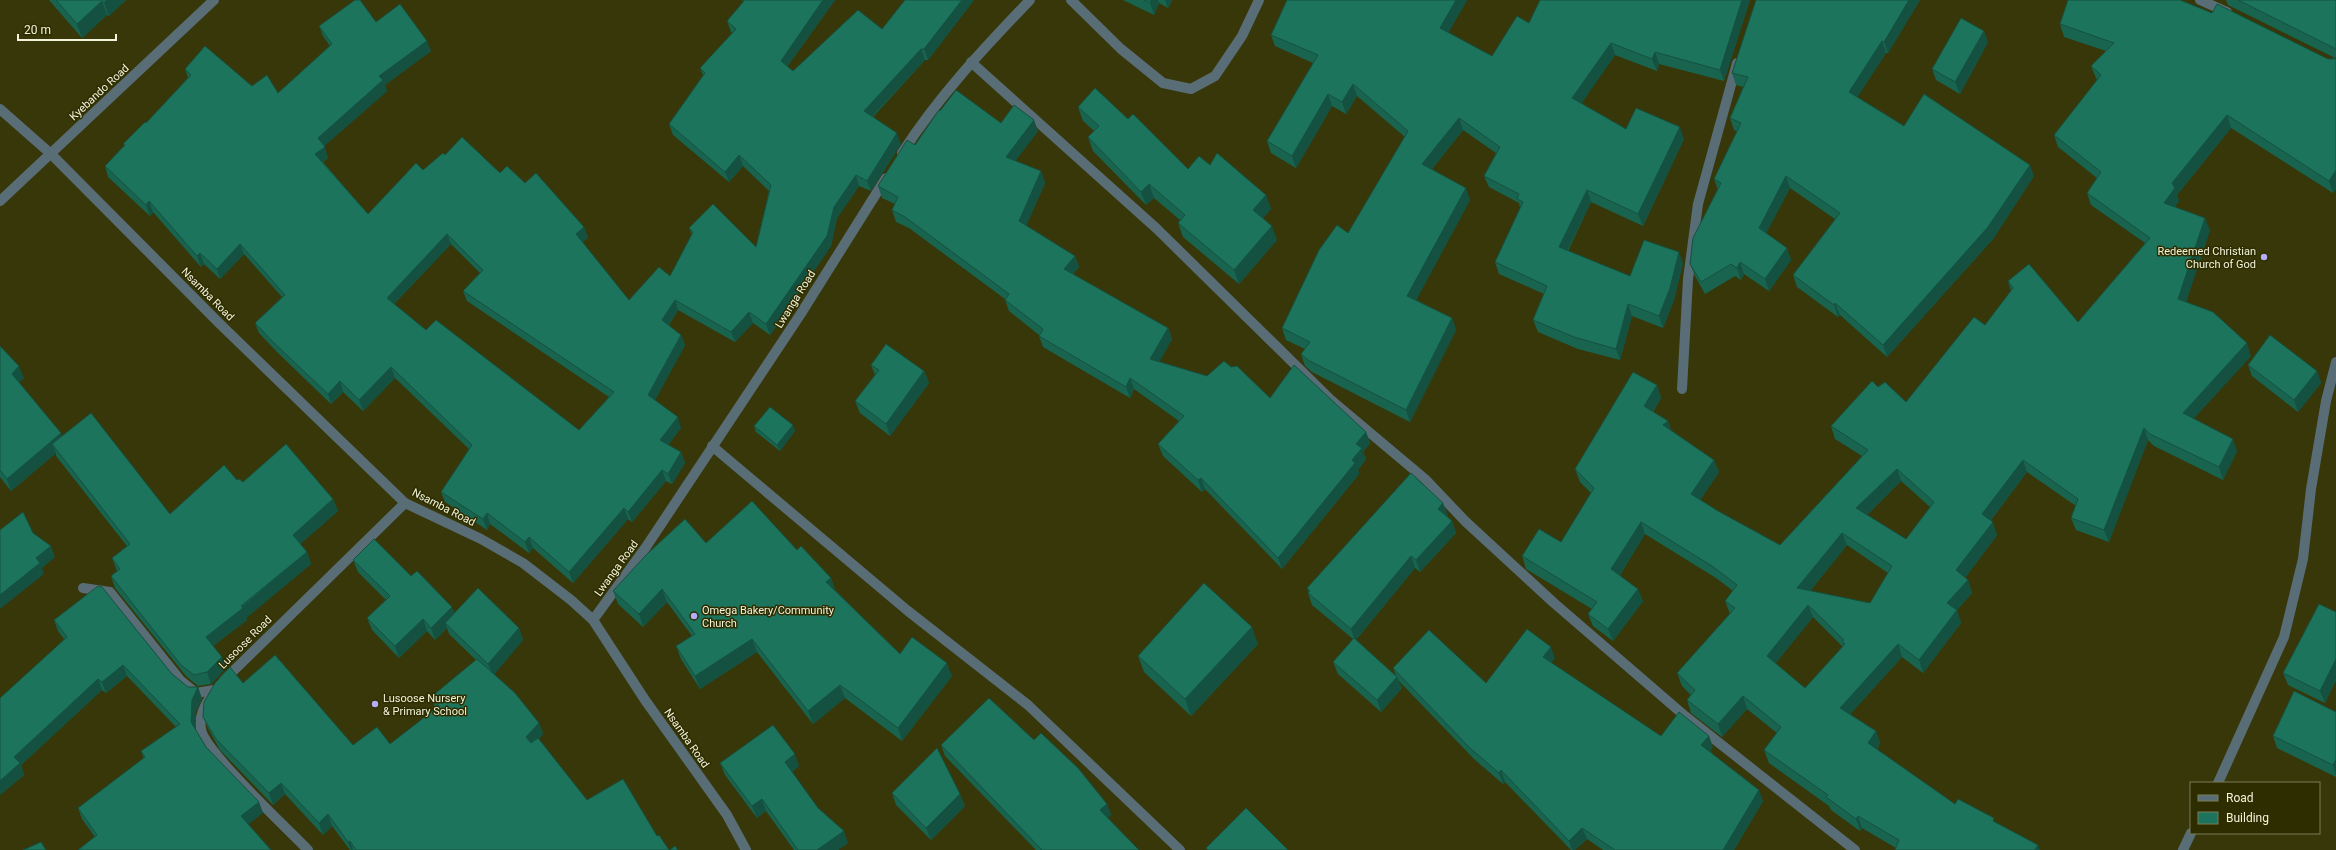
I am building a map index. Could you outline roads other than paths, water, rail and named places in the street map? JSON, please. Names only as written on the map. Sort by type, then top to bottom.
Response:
[{"type":"street","name":"Kyebando Road","points":[[0,201],[214,0]]},
{"type":"street","name":"Lwanga Road","points":[[593,620],[646,547],[800,315],[925,118],[971,62],[1030,0]]},
{"type":"street","points":[[1071,0],[1121,48],[1163,83],[1191,88],[1215,76],[1242,36],[1258,0]]},
{"type":"street","points":[[2200,0],[2235,16]]},
{"type":"street","points":[[1682,389],[1688,279],[1698,204],[1740,53]]},
{"type":"street","points":[[971,62],[1156,228],[1331,400],[1425,479],[1466,522],[1554,603],[1685,716],[1855,850]]},
{"type":"street","name":"Nsamba Road","points":[[0,109],[51,154],[221,325],[405,502],[481,539],[523,563],[571,600],[593,620],[645,700],[727,816],[746,850]]},
{"type":"street","points":[[2218,782],[2284,637],[2303,559],[2311,489],[2326,401],[2336,362]]},
{"type":"street","points":[[712,446],[908,611],[1028,705],[1180,850]]},
{"type":"street","name":"Lusoose Road","points":[[308,850],[215,754],[201,730],[202,712],[214,690],[405,502]]},
{"type":"street","points":[[83,588],[110,592],[181,681],[196,693],[214,690]]},
{"type":"street","points":[[2182,850],[2190,834]]},
{"type":"place","name":"Redeemed Christian Church of God","points":[[2264,257]]},
{"type":"place","name":"Omega Bakery/Community Church","points":[[694,616]]},
{"type":"place","name":"Lusoose Nursery & Primary School","points":[[375,704]]}]
